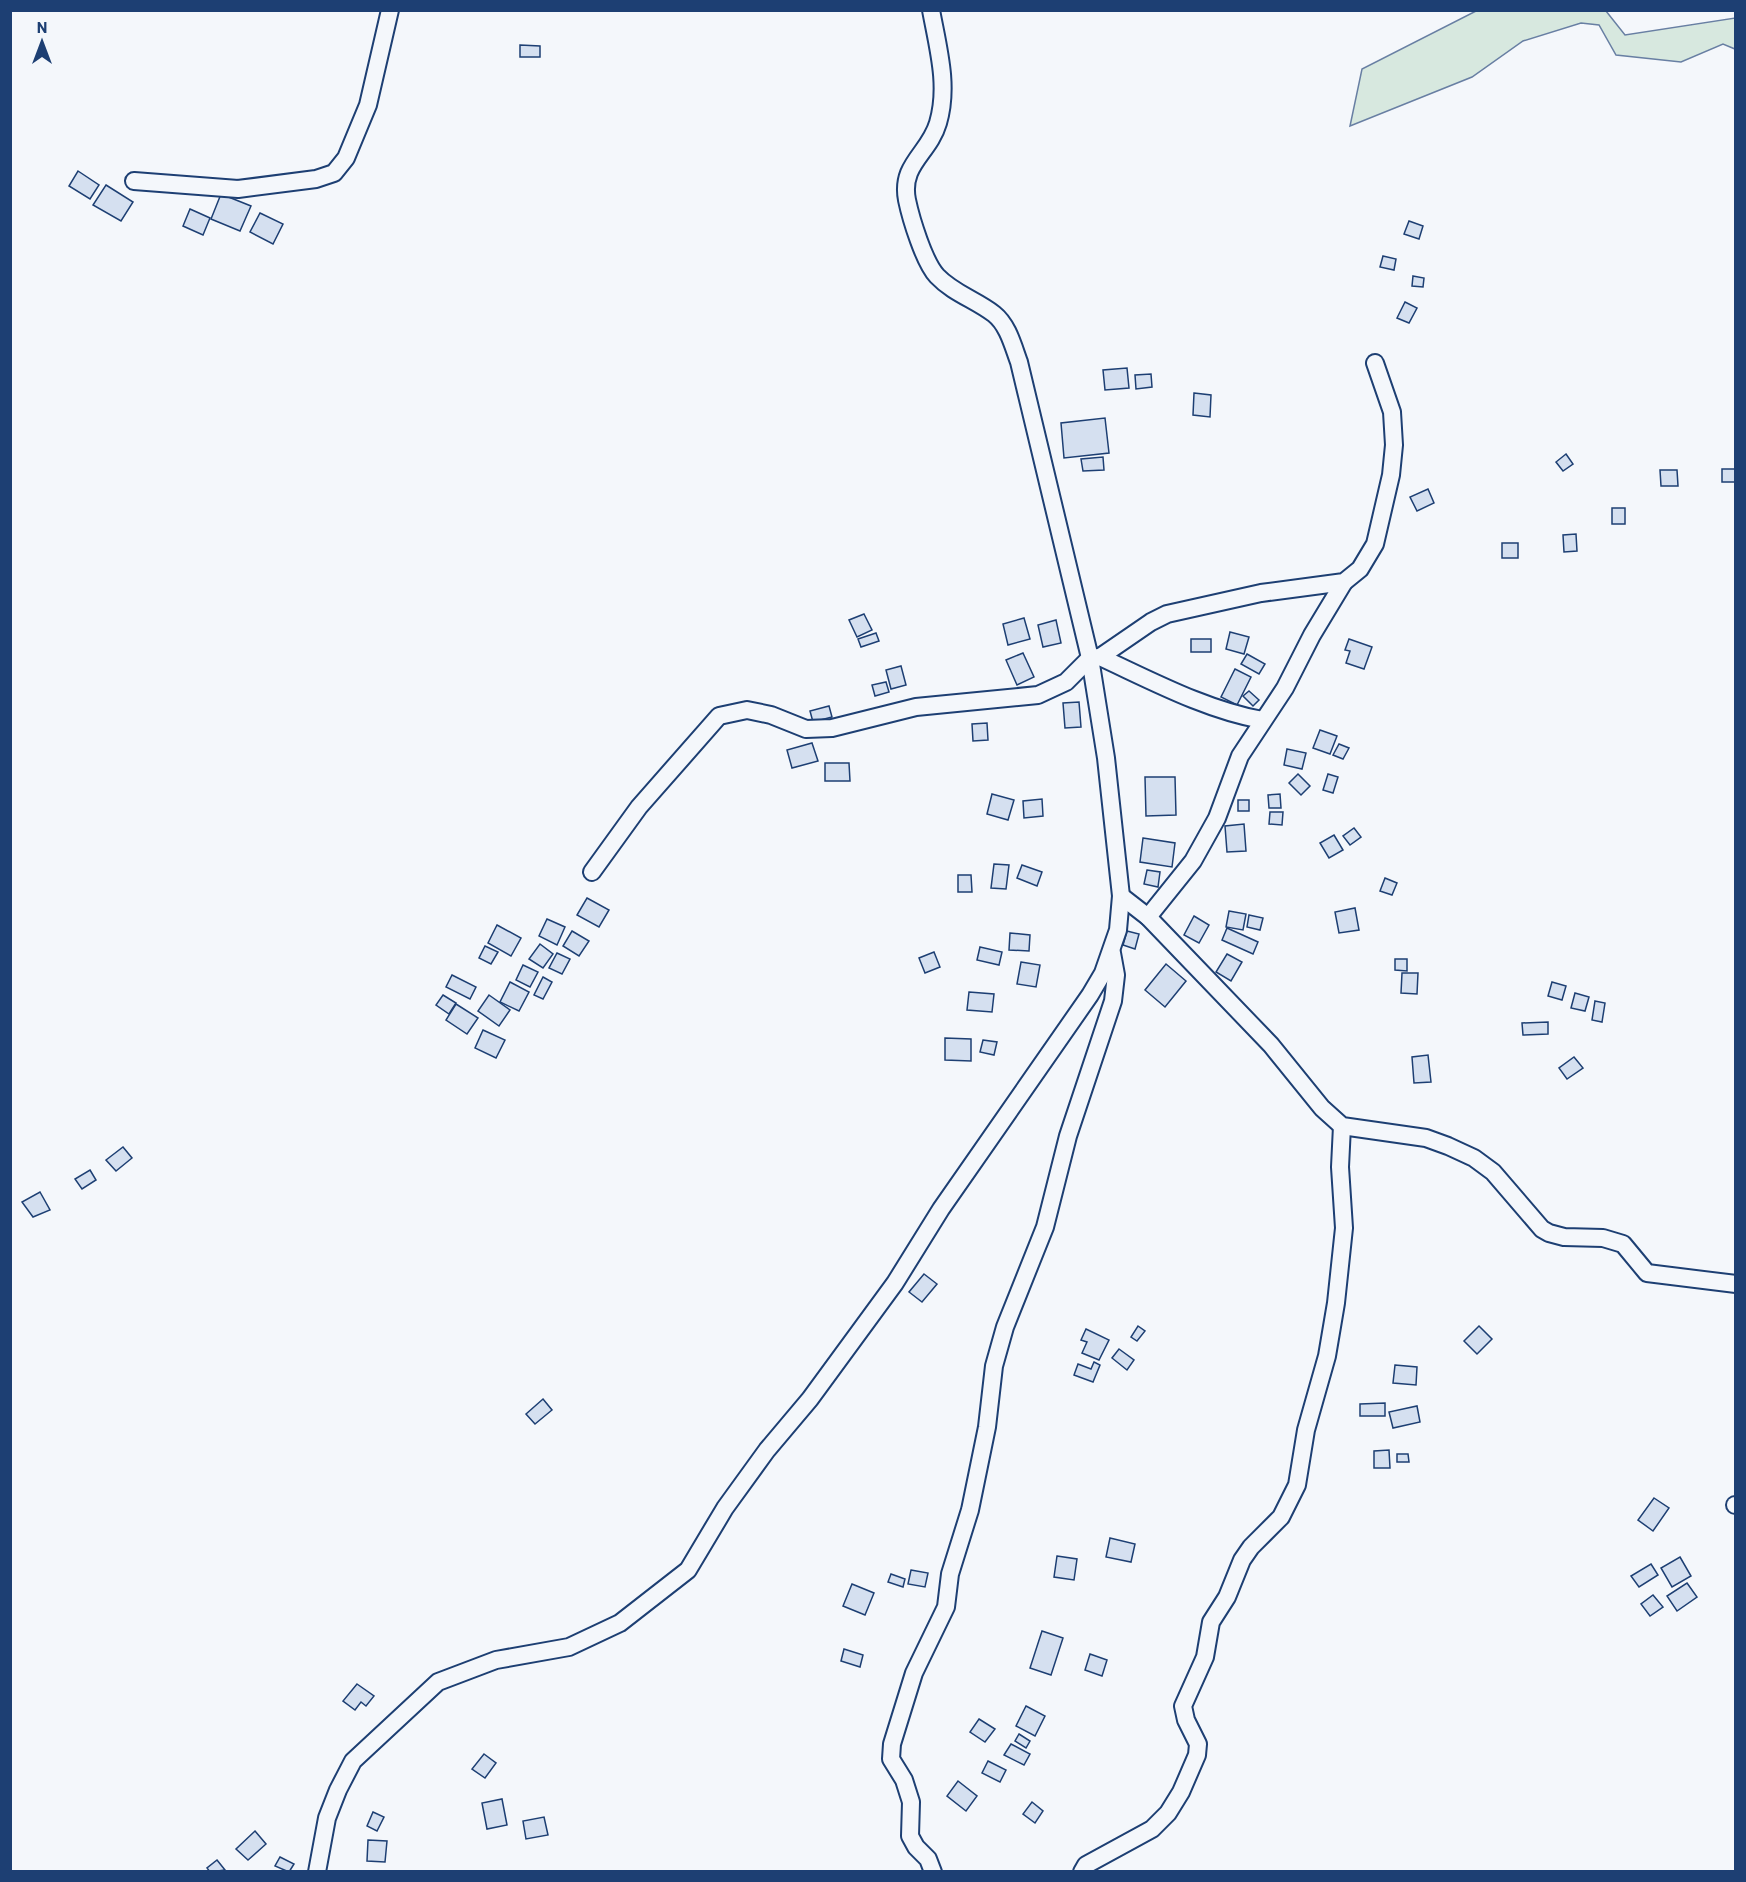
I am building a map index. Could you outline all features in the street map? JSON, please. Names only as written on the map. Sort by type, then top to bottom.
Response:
[{"type":"street","points":[[134,181],[238,189],[316,179],[334,173],[346,158],[368,105],[390,10]]},
{"type":"street","points":[[317,1872],[327,1818],[353,1761],[438,1682],[496,1660],[569,1647],[620,1623],[688,1570],[725,1508],[766,1450],[810,1400],[895,1283],[941,1209],[1090,995],[1112,953],[1118,930],[1121,896],[1095,658],[1010,336],[996,315],[946,285],[934,273],[907,200],[908,170],[925,149],[933,133],[943,99],[942,73],[931,10]]},
{"type":"street","points":[[1148,917],[1193,861],[1217,818],[1240,756],[1285,688],[1307,643],[1344,582],[1370,558],[1382,520],[1394,445],[1392,412],[1375,363]]},
{"type":"street","points":[[592,872],[639,807],[719,716],[747,710],[771,715],[806,729],[832,728],[915,707],[1038,695],[1066,682],[1095,658],[1167,614],[1261,593],[1344,582]]},
{"type":"street","points":[[1095,658],[1204,703],[1262,720]]},
{"type":"street","points":[[1121,896],[1148,917],[1271,1045],[1322,1108],[1342,1126],[1426,1138],[1474,1158],[1493,1172],[1542,1229],[1557,1236],[1603,1238],[1623,1244],[1647,1273],[1736,1284]]},
{"type":"street","points":[[933,1872],[928,1859],[916,1847],[910,1836],[911,1802],[904,1780],[891,1759],[892,1744],[914,1673],[946,1607],[950,1574],[970,1510],[1000,1347],[1045,1227],[1068,1136],[1113,1001],[1116,975],[1112,953]]},
{"type":"street","points":[[1082,1872],[1086,1865],[1152,1829],[1168,1813],[1181,1792],[1197,1755],[1198,1744],[1186,1720],[1183,1706],[1205,1657],[1211,1622],[1227,1598],[1242,1560],[1251,1546],[1281,1517],[1297,1485],[1306,1430],[1327,1356],[1336,1303],[1344,1228],[1340,1167],[1342,1126]]},
{"type":"shaded area","points":[[1476,11],[1606,11],[1625,35],[1735,18],[1735,49],[1723,44],[1681,62],[1616,55],[1599,25],[1581,23],[1523,41],[1472,77],[1350,126],[1362,69]]},
{"type":"building","points":[[520,45],[540,46],[540,57],[520,57]]},
{"type":"building","points":[[78,171],[99,185],[90,199],[69,186]]},
{"type":"building","points":[[106,185],[133,202],[121,221],[93,205]]},
{"type":"building","points":[[221,194],[251,206],[240,231],[211,219]]},
{"type":"building","points":[[190,209],[210,218],[203,235],[183,226]]},
{"type":"building","points":[[260,213],[283,224],[273,244],[250,232]]},
{"type":"building","points":[[1409,221],[1423,226],[1419,239],[1404,234]]},
{"type":"building","points":[[1383,256],[1396,259],[1394,270],[1380,267]]},
{"type":"building","points":[[1413,276],[1424,278],[1423,287],[1412,286]]},
{"type":"building","points":[[1405,302],[1417,308],[1409,323],[1397,318]]},
{"type":"building","points":[[1127,368],[1129,388],[1105,390],[1103,370]]},
{"type":"building","points":[[1151,374],[1152,387],[1136,389],[1135,375]]},
{"type":"building","points":[[1194,393],[1211,395],[1210,417],[1193,415]]},
{"type":"building","points":[[1105,418],[1109,453],[1064,458],[1061,423]]},
{"type":"building","points":[[1566,454],[1573,464],[1563,471],[1556,462]]},
{"type":"building","points":[[1103,457],[1104,470],[1083,471],[1081,459]]},
{"type":"building","points":[[1722,469],[1736,469],[1736,482],[1722,482]]},
{"type":"building","points":[[1660,470],[1677,470],[1678,486],[1661,486]]},
{"type":"building","points":[[1428,489],[1434,503],[1417,511],[1410,497]]},
{"type":"building","points":[[1612,508],[1625,508],[1625,524],[1612,524]]},
{"type":"building","points":[[1576,534],[1577,551],[1564,552],[1563,535]]},
{"type":"building","points":[[1502,543],[1518,543],[1518,558],[1502,558]]},
{"type":"building","points":[[864,614],[872,630],[857,637],[849,620]]},
{"type":"building","points":[[1024,618],[1030,639],[1008,645],[1003,624]]},
{"type":"building","points":[[1056,620],[1061,643],[1043,647],[1038,625]]},
{"type":"building","points":[[1230,632],[1249,637],[1244,654],[1226,649]]},
{"type":"building","points":[[876,633],[879,641],[861,647],[858,639]]},
{"type":"building","points":[[1191,639],[1211,639],[1211,652],[1191,652]]},
{"type":"building","points":[[1349,639],[1372,647],[1364,669],[1346,663],[1350,651],[1345,650]]},
{"type":"building","points":[[1023,653],[1034,677],[1017,685],[1006,660]]},
{"type":"building","points":[[1247,654],[1265,664],[1259,674],[1241,664]]},
{"type":"building","points":[[901,666],[906,685],[891,689],[886,670]]},
{"type":"building","points":[[1235,669],[1251,677],[1237,705],[1221,697]]},
{"type":"building","points":[[886,682],[889,692],[875,696],[872,685]]},
{"type":"building","points":[[1249,691],[1259,700],[1253,706],[1243,696]]},
{"type":"building","points":[[1079,702],[1081,727],[1065,728],[1063,703]]},
{"type":"building","points":[[829,706],[832,717],[813,722],[810,711]]},
{"type":"building","points":[[987,723],[988,740],[973,741],[972,724]]},
{"type":"building","points":[[1320,730],[1337,736],[1330,754],[1313,748]]},
{"type":"building","points":[[812,743],[818,761],[792,768],[787,750]]},
{"type":"building","points":[[1339,744],[1349,748],[1343,759],[1333,755]]},
{"type":"building","points":[[1287,749],[1306,753],[1302,769],[1284,765]]},
{"type":"building","points":[[825,763],[849,763],[850,781],[825,781]]},
{"type":"building","points":[[1298,774],[1310,786],[1301,795],[1289,783]]},
{"type":"building","points":[[1328,774],[1338,777],[1333,793],[1323,790]]},
{"type":"building","points":[[1145,777],[1175,777],[1176,815],[1146,816]]},
{"type":"building","points":[[992,794],[1014,800],[1008,820],[987,814]]},
{"type":"building","points":[[1280,794],[1281,808],[1269,808],[1268,795]]},
{"type":"building","points":[[1042,799],[1043,816],[1024,818],[1023,801]]},
{"type":"building","points":[[1238,800],[1249,800],[1249,811],[1238,811]]},
{"type":"building","points":[[1270,812],[1283,812],[1282,825],[1269,824]]},
{"type":"building","points":[[1244,824],[1246,851],[1227,852],[1225,826]]},
{"type":"building","points":[[1354,828],[1361,837],[1350,845],[1343,836]]},
{"type":"building","points":[[1334,835],[1343,850],[1329,858],[1320,843]]},
{"type":"building","points":[[1143,838],[1175,843],[1172,867],[1140,862]]},
{"type":"building","points":[[994,864],[1009,865],[1006,889],[991,888]]},
{"type":"building","points":[[1022,865],[1042,872],[1037,886],[1017,878]]},
{"type":"building","points":[[1147,870],[1160,872],[1158,887],[1144,884]]},
{"type":"building","points":[[958,875],[971,875],[972,892],[958,892]]},
{"type":"building","points":[[1385,878],[1397,883],[1392,895],[1380,891]]},
{"type":"building","points":[[587,898],[609,910],[599,927],[577,915]]},
{"type":"building","points":[[1355,908],[1359,930],[1339,933],[1335,912]]},
{"type":"building","points":[[1229,911],[1246,914],[1243,930],[1226,927]]},
{"type":"building","points":[[1249,915],[1263,918],[1260,930],[1247,927]]},
{"type":"building","points":[[1194,916],[1209,925],[1199,943],[1184,935]]},
{"type":"building","points":[[547,919],[565,927],[557,945],[539,936]]},
{"type":"building","points":[[497,925],[521,938],[511,956],[488,943]]},
{"type":"building","points":[[1227,928],[1258,942],[1253,954],[1222,940]]},
{"type":"building","points":[[572,931],[589,941],[579,956],[563,946]]},
{"type":"building","points":[[1127,931],[1139,934],[1135,949],[1123,945]]},
{"type":"building","points":[[1010,933],[1030,935],[1029,951],[1009,950]]},
{"type":"building","points":[[540,944],[553,954],[543,968],[529,959]]},
{"type":"building","points":[[485,946],[498,952],[491,964],[479,958]]},
{"type":"building","points":[[980,947],[1002,952],[999,965],[977,960]]},
{"type":"building","points":[[934,952],[940,967],[925,973],[919,958]]},
{"type":"building","points":[[557,953],[570,959],[562,974],[549,968]]},
{"type":"building","points":[[1227,954],[1242,962],[1231,981],[1216,972]]},
{"type":"building","points":[[1395,959],[1407,959],[1407,971],[1395,970]]},
{"type":"building","points":[[1021,962],[1040,965],[1036,987],[1017,984]]},
{"type":"building","points":[[1166,964],[1186,981],[1165,1007],[1145,990]]},
{"type":"building","points":[[523,965],[538,972],[530,987],[516,980]]},
{"type":"building","points":[[1402,973],[1418,973],[1417,994],[1401,993]]},
{"type":"building","points":[[452,975],[476,987],[470,999],[446,987]]},
{"type":"building","points":[[543,977],[552,982],[543,999],[534,995]]},
{"type":"building","points":[[510,982],[529,992],[519,1011],[500,1002]]},
{"type":"building","points":[[1552,982],[1566,986],[1562,1000],[1548,996]]},
{"type":"building","points":[[969,992],[994,994],[992,1012],[967,1010]]},
{"type":"building","points":[[1575,993],[1589,997],[1585,1011],[1571,1008]]},
{"type":"building","points":[[443,995],[456,1003],[449,1014],[436,1005]]},
{"type":"building","points":[[489,995],[510,1010],[499,1026],[478,1011]]},
{"type":"building","points":[[1595,1001],[1605,1003],[1602,1022],[1592,1020]]},
{"type":"building","points":[[456,1004],[478,1018],[467,1034],[446,1020]]},
{"type":"building","points":[[1548,1022],[1548,1034],[1523,1035],[1522,1023]]},
{"type":"building","points":[[483,1030],[505,1040],[496,1058],[475,1048]]},
{"type":"building","points":[[945,1038],[971,1039],[971,1061],[945,1060]]},
{"type":"building","points":[[983,1040],[997,1042],[994,1055],[980,1052]]},
{"type":"building","points":[[1428,1055],[1431,1082],[1414,1083],[1412,1057]]},
{"type":"building","points":[[1574,1057],[1583,1068],[1567,1079],[1559,1068]]},
{"type":"building","points":[[123,1147],[132,1158],[116,1171],[106,1160]]},
{"type":"building","points":[[90,1170],[96,1180],[82,1189],[75,1179]]},
{"type":"building","points":[[40,1192],[50,1210],[33,1217],[22,1202]]},
{"type":"building","points":[[924,1274],[937,1284],[922,1302],[909,1292]]},
{"type":"building","points":[[1138,1326],[1145,1331],[1137,1341],[1131,1337]]},
{"type":"building","points":[[1479,1326],[1492,1339],[1477,1354],[1464,1341]]},
{"type":"building","points":[[1086,1329],[1109,1340],[1099,1360],[1082,1353],[1087,1342],[1081,1340]]},
{"type":"building","points":[[1119,1349],[1134,1360],[1127,1370],[1112,1358]]},
{"type":"building","points":[[1094,1362],[1100,1365],[1093,1382],[1074,1375],[1078,1364],[1091,1369]]},
{"type":"building","points":[[1395,1365],[1417,1367],[1416,1385],[1393,1383]]},
{"type":"building","points":[[543,1399],[552,1410],[535,1424],[526,1414]]},
{"type":"building","points":[[1385,1403],[1385,1416],[1360,1416],[1360,1404]]},
{"type":"building","points":[[1417,1406],[1420,1422],[1393,1428],[1389,1412]]},
{"type":"building","points":[[1389,1450],[1390,1468],[1374,1468],[1374,1451]]},
{"type":"building","points":[[1397,1454],[1408,1454],[1409,1462],[1397,1462]]},
{"type":"building","points":[[1654,1498],[1669,1508],[1653,1531],[1638,1520]]},
{"type":"building","points":[[1110,1538],[1135,1544],[1131,1562],[1106,1557]]},
{"type":"building","points":[[1057,1556],[1077,1559],[1074,1580],[1054,1577]]},
{"type":"building","points":[[1680,1557],[1691,1576],[1672,1587],[1661,1568]]},
{"type":"building","points":[[1651,1564],[1658,1575],[1639,1587],[1631,1576]]},
{"type":"building","points":[[911,1570],[928,1573],[925,1587],[908,1584]]},
{"type":"building","points":[[891,1574],[905,1579],[903,1587],[888,1582]]},
{"type":"building","points":[[1687,1583],[1697,1597],[1677,1611],[1667,1596]]},
{"type":"building","points":[[852,1584],[874,1593],[865,1615],[843,1606]]},
{"type":"building","points":[[1653,1595],[1663,1607],[1650,1616],[1641,1604]]},
{"type":"building","points":[[1042,1631],[1063,1638],[1051,1675],[1030,1668]]},
{"type":"building","points":[[844,1649],[863,1655],[860,1667],[841,1661]]},
{"type":"building","points":[[1090,1654],[1107,1660],[1102,1676],[1085,1670]]},
{"type":"building","points":[[357,1684],[374,1696],[366,1706],[361,1702],[355,1710],[343,1701]]},
{"type":"building","points":[[1026,1706],[1045,1716],[1035,1736],[1016,1726]]},
{"type":"building","points":[[979,1719],[995,1729],[985,1742],[970,1732]]},
{"type":"building","points":[[1019,1734],[1030,1741],[1026,1748],[1015,1741]]},
{"type":"building","points":[[1011,1744],[1030,1754],[1024,1765],[1004,1755]]},
{"type":"building","points":[[484,1754],[496,1763],[485,1778],[472,1769]]},
{"type":"building","points":[[988,1761],[1006,1770],[1000,1782],[982,1773]]},
{"type":"building","points":[[958,1781],[977,1796],[966,1811],[947,1796]]},
{"type":"building","points":[[502,1799],[507,1825],[487,1829],[482,1803]]},
{"type":"building","points":[[1032,1802],[1043,1811],[1035,1823],[1023,1814]]},
{"type":"building","points":[[373,1812],[384,1817],[377,1831],[367,1826]]},
{"type":"building","points":[[544,1817],[548,1835],[526,1839],[523,1821]]},
{"type":"building","points":[[255,1831],[266,1844],[248,1860],[236,1849]]},
{"type":"building","points":[[368,1840],[387,1841],[385,1862],[367,1861]]},
{"type":"building","points":[[280,1857],[294,1864],[289,1872],[275,1866]]},
{"type":"building","points":[[217,1860],[225,1870],[210,1872],[207,1868]]}]
